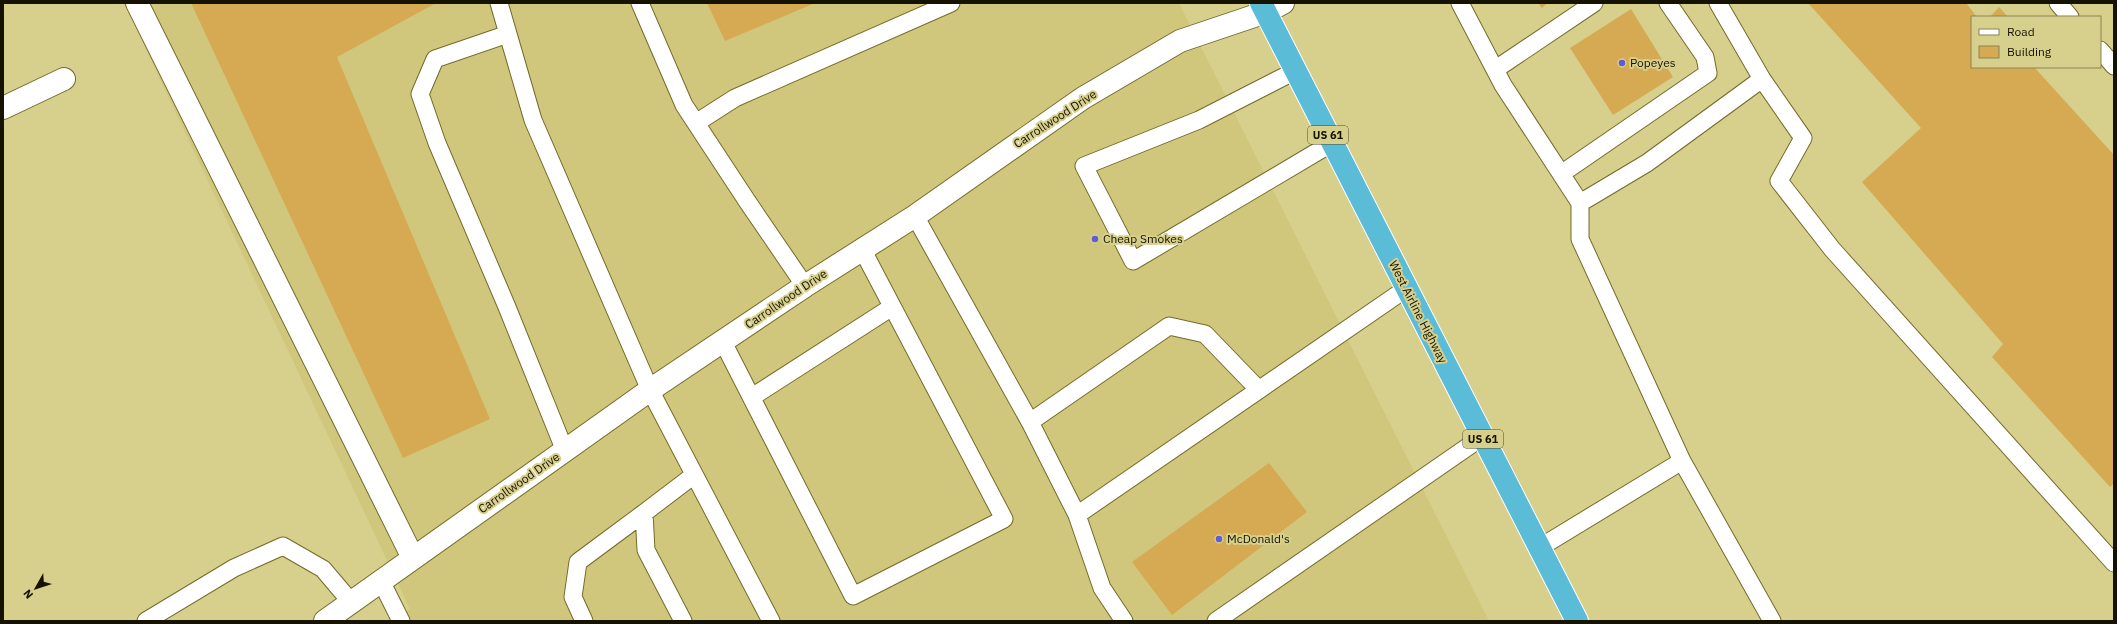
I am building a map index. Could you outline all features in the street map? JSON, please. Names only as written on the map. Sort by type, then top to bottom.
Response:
[{"type":"highway","name":"West Airline Highway","points":[[1270,6],[1295,70],[1577,621]]},
{"type":"street","points":[[137,3],[413,558]]},
{"type":"street","name":"Carrollwood Drive","points":[[325,621],[650,390],[724,342],[805,286],[915,216],[1083,98],[1173,46],[1270,6]]},
{"type":"street","points":[[3,108],[64,79]]},
{"type":"lane","points":[[499,3],[533,120],[650,390],[771,621]]},
{"type":"lane","points":[[640,3],[684,105],[747,202],[805,286]]},
{"type":"lane","points":[[696,123],[735,98],[951,3]]},
{"type":"lane","points":[[1460,3],[1496,69],[1503,85],[1580,203],[1580,239],[1682,461],[1772,621]]},
{"type":"lane","points":[[1496,69],[1594,3]]},
{"type":"lane","points":[[1561,174],[1708,73],[1705,57],[1668,3]]},
{"type":"lane","points":[[1718,3],[1762,79],[1803,138],[1779,181],[1832,249],[2114,563]]},
{"type":"lane","points":[[2058,3],[2069,16]]},
{"type":"lane","points":[[508,34],[435,59],[420,94],[437,143],[507,307],[564,451]]},
{"type":"lane","points":[[2101,51],[2114,66]]},
{"type":"lane","points":[[1295,70],[1199,120],[1084,166],[1133,261],[1332,143]]},
{"type":"lane","points":[[1580,203],[1647,163],[1762,79]]},
{"type":"lane","points":[[915,216],[1030,422],[1076,515],[1102,588],[1124,621]]},
{"type":"lane","points":[[724,342],[854,596],[1004,519],[862,249]]},
{"type":"lane","points":[[1076,515],[1407,288]]},
{"type":"lane","points":[[752,397],[892,307]]},
{"type":"lane","points":[[1030,422],[1169,326],[1205,334],[1259,390]]},
{"type":"lane","points":[[1216,621],[1482,436]]},
{"type":"lane","points":[[1540,548],[1682,461]]},
{"type":"lane","points":[[584,621],[573,596],[578,562],[694,475]]},
{"type":"lane","points":[[644,513],[646,550],[683,621]]},
{"type":"lane","points":[[146,621],[234,568],[283,546],[323,569],[352,602]]},
{"type":"lane","points":[[381,581],[401,621]]},
{"type":"shaded area","points":[[124,3],[1179,3],[1489,621],[391,621],[410,609]]},
{"type":"building","points":[[191,3],[436,3],[337,57],[490,419],[403,458]]},
{"type":"building","points":[[707,3],[815,3],[725,41]]},
{"type":"building","points":[[1538,3],[1547,3],[1542,8]]},
{"type":"building","points":[[1808,3],[1966,3],[1976,16],[1971,16],[1971,68],[2035,68],[2114,155],[2114,483],[2110,487],[1992,357],[2003,344],[1862,182],[1921,128]]},
{"type":"building","points":[[1999,7],[2007,16],[1991,16]]},
{"type":"building","name":"Popeyes","points":[[1631,9],[1673,77],[1613,115],[1570,48]]},
{"type":"building","points":[[1269,463],[1307,512],[1172,615],[1132,562]]},
{"type":"place","name":"Popeyes","points":[[1622,63]]},
{"type":"place","name":"Cheap Smokes","points":[[1095,239]]},
{"type":"place","name":"McDonald's","points":[[1219,539]]}]
